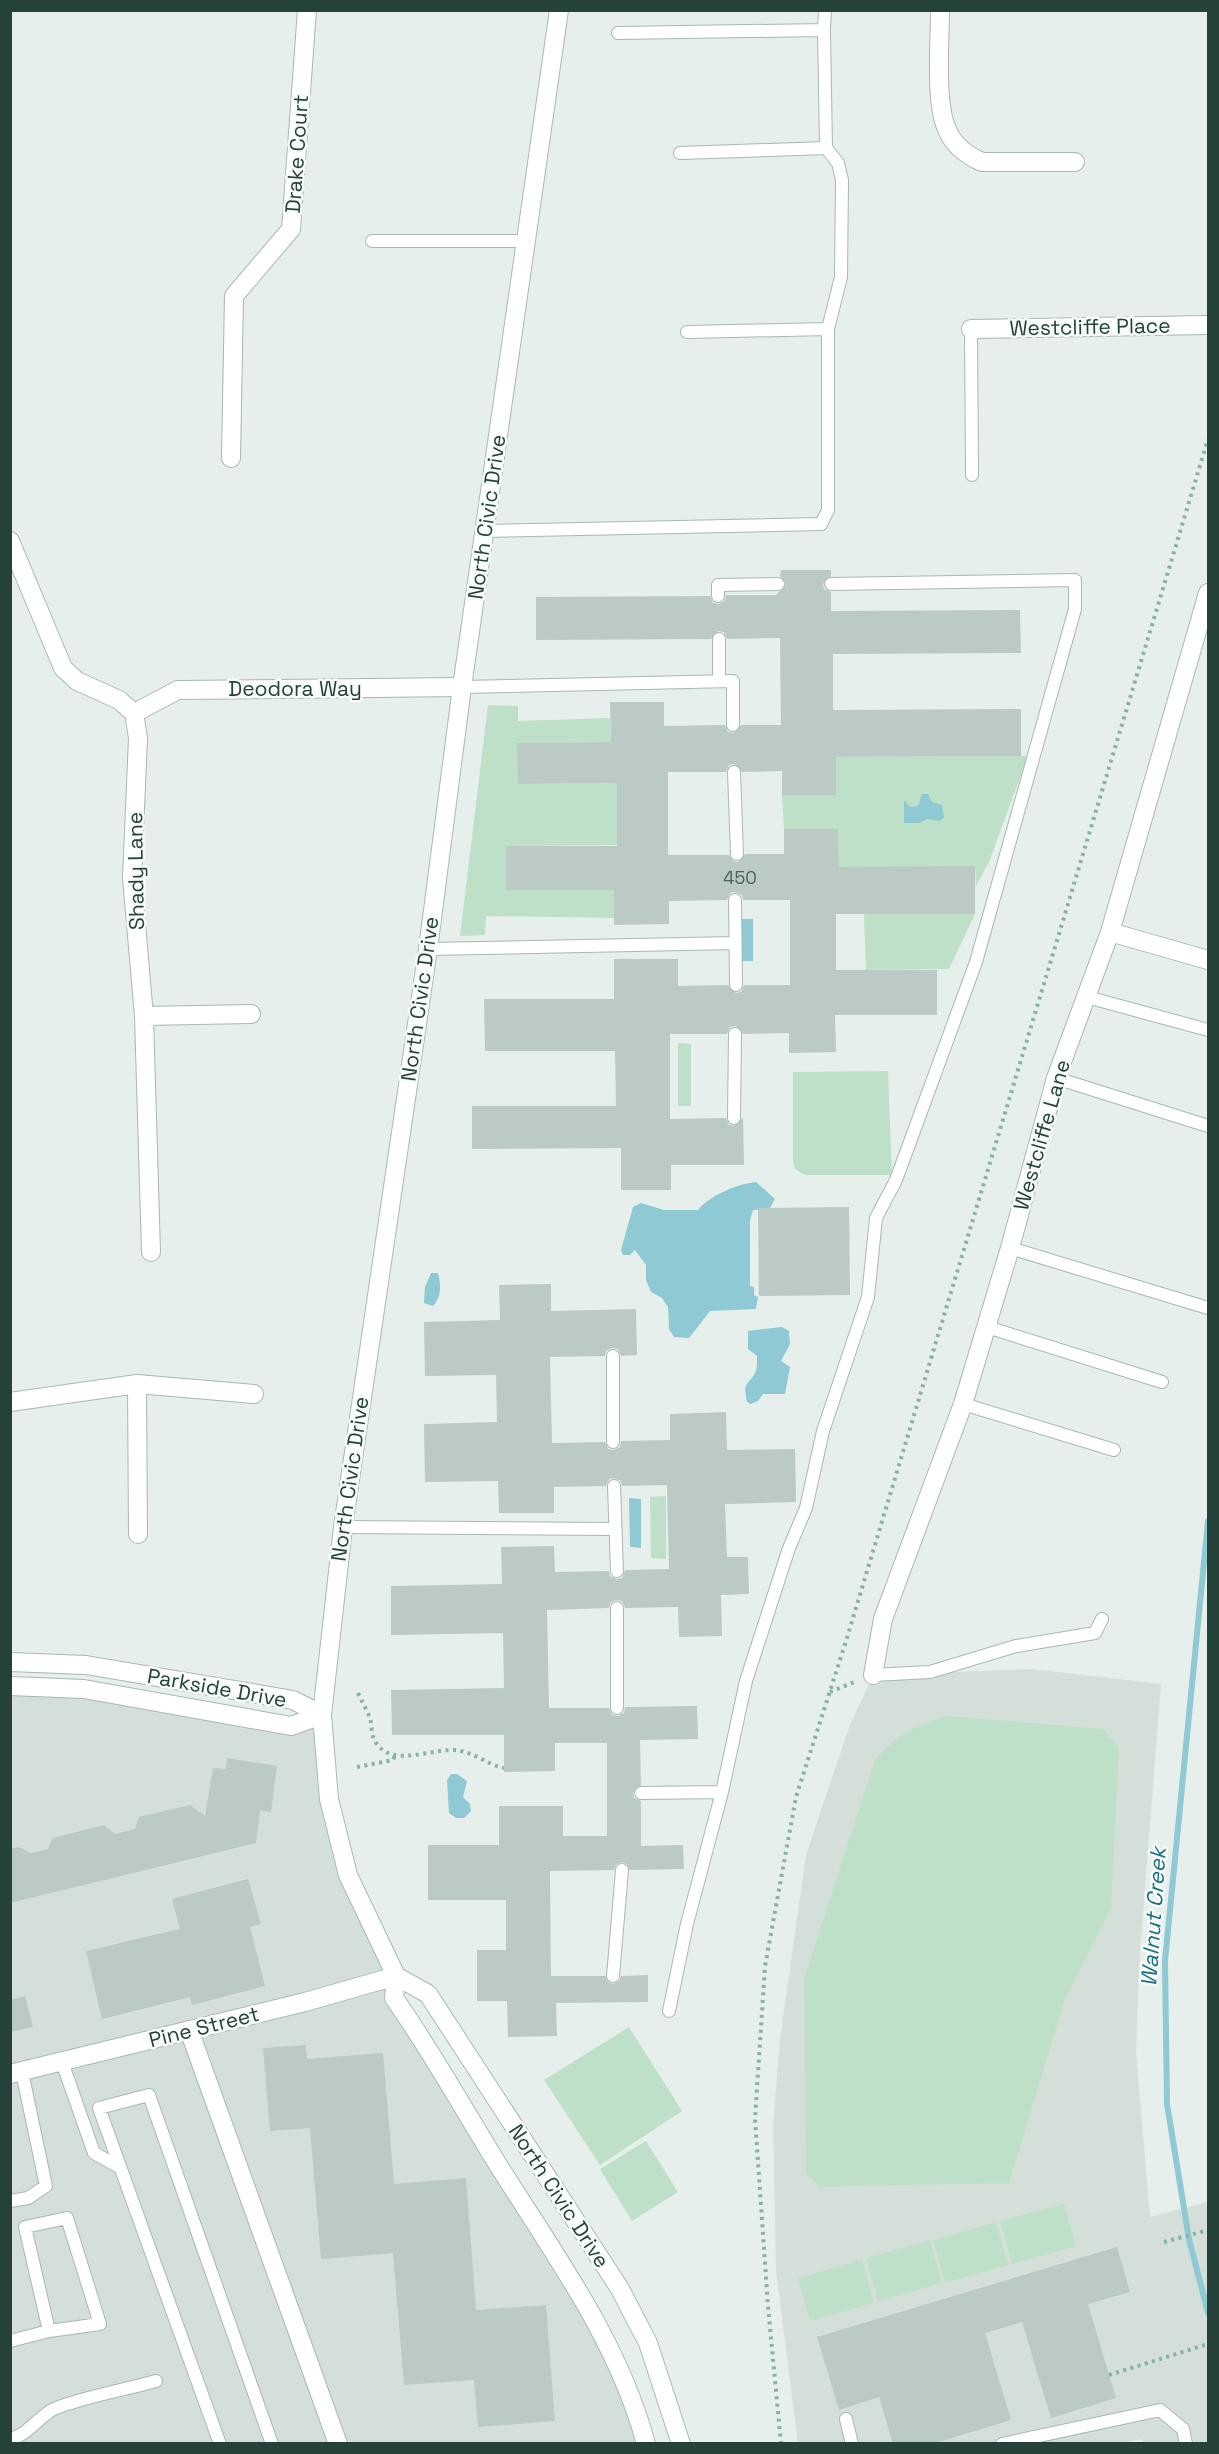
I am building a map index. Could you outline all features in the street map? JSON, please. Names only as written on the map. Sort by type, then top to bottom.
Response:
[{"type":"street","name":"Drake Court","points":[[231,458],[234,296],[291,229],[307,10]]},
{"type":"street","name":"North Civic Drive","points":[[559,10],[462,687],[428,949],[343,1527],[322,1715],[329,1799],[348,1875],[396,1976],[394,1998],[588,2307],[618,2363],[636,2408],[646,2444]]},
{"type":"street","points":[[940,10],[941,101],[945,127],[954,142],[970,157],[982,162],[1075,162]]},
{"type":"street","name":"Westcliffe Place","points":[[971,329],[1209,325]]},
{"type":"street","points":[[10,541],[63,668],[76,681],[118,700],[134,713]]},
{"type":"street","name":"Westcliffe Lane","points":[[873,1675],[884,1618],[963,1404],[1011,1248],[1056,1078],[1110,932],[1209,593]]},
{"type":"street","name":"Deodora Way","points":[[134,713],[178,690],[462,687]]},
{"type":"street","name":"Shady Lane","points":[[134,713],[138,738],[132,878],[144,1016],[151,1252]]},
{"type":"street","points":[[1110,932],[1209,960]]},
{"type":"street","points":[[144,1016],[251,1014]]},
{"type":"street","points":[[10,1402],[137,1384],[255,1394]]},
{"type":"street","points":[[137,1384],[138,1534]]},
{"type":"street","name":"Parkside Drive","points":[[10,1662],[86,1665],[293,1700],[322,1715]]},
{"type":"street","name":"Parkside Drive","points":[[10,1686],[84,1689],[291,1725],[322,1715]]},
{"type":"street","name":"North Civic Drive","points":[[396,1976],[428,1994],[620,2289],[648,2343],[681,2444]]},
{"type":"street","name":"Pine Street","points":[[16,2073],[396,1976]]},
{"type":"street","points":[[189,2030],[338,2444]]},
{"type":"lane","points":[[485,531],[821,524],[828,510],[828,328],[842,278],[842,180],[838,163],[826,148],[825,10]]},
{"type":"lane","points":[[618,33],[824,30]]},
{"type":"lane","points":[[680,153],[826,148]]},
{"type":"lane","points":[[372,241],[527,240]]},
{"type":"lane","points":[[687,332],[828,328]]},
{"type":"lane","points":[[971,329],[972,475]]},
{"type":"lane","points":[[669,2011],[687,1924],[722,1792],[746,1681],[789,1548],[806,1508],[823,1431],[868,1297],[876,1218],[896,1180],[976,962],[1075,609],[1075,580],[831,584]]},
{"type":"lane","points":[[718,596],[718,585],[778,584]]},
{"type":"lane","points":[[719,639],[719,681]]},
{"type":"lane","points":[[462,687],[733,681],[733,725]]},
{"type":"lane","points":[[734,772],[737,855]]},
{"type":"lane","points":[[735,900],[736,985]]},
{"type":"lane","points":[[428,949],[735,943]]},
{"type":"lane","points":[[1087,997],[1209,1030]]},
{"type":"lane","points":[[734,1118],[735,1034]]},
{"type":"lane","points":[[1056,1078],[1209,1126]]},
{"type":"lane","points":[[1011,1248],[1209,1308]]},
{"type":"lane","points":[[987,1328],[1162,1382]]},
{"type":"lane","points":[[613,1356],[613,1442]]},
{"type":"lane","points":[[963,1404],[1114,1450]]},
{"type":"lane","points":[[614,1486],[617,1571]]},
{"type":"lane","points":[[343,1527],[615,1528]]},
{"type":"lane","points":[[617,1608],[617,1708]]},
{"type":"lane","points":[[873,1675],[930,1672],[1016,1646],[1095,1633],[1102,1619]]},
{"type":"lane","points":[[641,1793],[722,1792]]},
{"type":"lane","points":[[613,1976],[622,1870]]},
{"type":"lane","points":[[62,2062],[94,2152],[118,2167]]},
{"type":"lane","points":[[10,2201],[28,2198],[46,2186],[16,2073]]},
{"type":"lane","points":[[220,2444],[118,2167],[99,2108],[149,2095],[272,2444]]},
{"type":"lane","points":[[10,2341],[49,2331],[100,2324],[67,2218],[25,2227],[49,2331]]},
{"type":"lane","points":[[10,2439],[20,2437],[55,2408],[156,2381]]},
{"type":"lane","points":[[1002,2444],[1160,2410],[1183,2429],[1186,2444]]},
{"type":"lane","points":[[846,2419],[852,2444]]},
{"type":"path","points":[[781,2444],[768,2306],[755,2119],[765,1966],[796,1797],[830,1692],[1209,439]]},
{"type":"path","points":[[830,1692],[873,1675]]},
{"type":"path","points":[[358,1693],[370,1719],[374,1741],[384,1751],[395,1755],[411,1756],[437,1750],[461,1751],[504,1768]]},
{"type":"path","points":[[357,1767],[393,1760],[395,1755]]},
{"type":"path","points":[[1164,2242],[1209,2230]]},
{"type":"path","points":[[1109,2375],[1209,2344]]},
{"type":"shaded area","points":[[1032,1669],[1161,1684],[1140,1952],[1136,2052],[1150,2217],[1208,2202],[1208,2443],[1143,2443],[1142,2439],[1118,2444],[798,2444],[776,2271],[773,2125],[780,2040],[806,1855],[850,1725],[873,1675]]},
{"type":"shaded area","points":[[11,1686],[291,1726],[322,1715],[329,1799],[394,1998],[588,2307],[646,2443],[11,2444]]},
{"type":"green space","points":[[488,705],[518,706],[518,721],[610,718],[611,742],[518,743],[518,784],[617,783],[617,845],[506,846],[506,890],[614,890],[614,918],[486,916],[485,935],[460,936]]},
{"type":"green space","points":[[1028,756],[989,862],[976,886],[975,867],[839,867],[838,829],[784,829],[782,795],[836,795],[836,757]]},
{"type":"green space","points":[[864,914],[975,914],[949,969],[866,970]]},
{"type":"green space","points":[[678,1043],[691,1044],[691,1106],[678,1106]]},
{"type":"green space","points":[[888,1071],[892,1175],[805,1175],[795,1169],[793,1162],[793,1072]]},
{"type":"green space","points":[[666,1496],[666,1559],[651,1558],[650,1497]]},
{"type":"green space","points":[[948,1716],[1103,1729],[1119,1748],[1111,1909],[1065,1999],[1009,2183],[820,2187],[806,2173],[804,1979],[875,1760],[891,1743],[908,1732]]},
{"type":"green space","points":[[629,2027],[682,2111],[600,2165],[544,2080]]},
{"type":"green space","points":[[646,2141],[678,2192],[632,2221],[600,2169]]},
{"type":"green space","points":[[1064,2204],[1076,2246],[1012,2264],[1000,2221]]},
{"type":"green space","points":[[996,2222],[1008,2265],[945,2283],[933,2240]]},
{"type":"green space","points":[[930,2240],[942,2283],[878,2301],[866,2258]]},
{"type":"green space","points":[[862,2260],[874,2303],[810,2321],[798,2278]]},
{"type":"water","points":[[922,794],[928,794],[932,802],[942,805],[944,817],[940,821],[927,819],[919,823],[904,823],[904,800],[910,807],[918,806]]},
{"type":"water","points":[[742,919],[753,919],[753,961],[742,961]]},
{"type":"water","points":[[756,1182],[775,1199],[770,1208],[753,1210],[750,1220],[750,1286],[754,1287],[754,1295],[758,1297],[756,1309],[710,1311],[689,1338],[674,1337],[669,1329],[668,1307],[662,1298],[651,1292],[646,1280],[646,1265],[635,1250],[630,1255],[623,1255],[621,1250],[633,1207],[641,1203],[664,1210],[698,1210],[725,1191]]},
{"type":"water","points":[[431,1273],[438,1273],[440,1286],[438,1298],[433,1306],[424,1303],[425,1287]]},
{"type":"water","points":[[782,1327],[789,1331],[790,1344],[781,1361],[790,1367],[785,1394],[763,1394],[758,1401],[751,1404],[747,1402],[745,1390],[756,1371],[757,1356],[748,1349],[748,1331]]},
{"type":"water","points":[[629,1498],[641,1499],[641,1548],[630,1547]]},
{"type":"water","points":[[451,1774],[457,1774],[467,1781],[463,1797],[470,1804],[471,1811],[464,1818],[456,1818],[449,1813],[447,1780]]},
{"type":"building","points":[[781,570],[831,570],[831,576],[823,584],[824,589],[831,592],[831,611],[1020,610],[1021,653],[833,654],[833,710],[1021,709],[1021,756],[836,757],[836,795],[782,795],[782,771],[742,772],[734,764],[729,765],[726,772],[668,772],[668,855],[729,855],[733,861],[738,862],[745,854],[784,854],[784,829],[838,829],[839,867],[975,866],[975,914],[836,914],[836,970],[937,970],[937,1015],[835,1015],[836,1052],[789,1053],[789,1033],[743,1034],[736,1026],[730,1027],[727,1034],[670,1034],[670,1119],[726,1118],[729,1125],[734,1126],[743,1118],[744,1165],[671,1165],[671,1190],[621,1190],[621,1148],[472,1149],[472,1106],[616,1106],[615,1051],[485,1051],[484,999],[614,999],[614,959],[678,959],[678,986],[728,985],[736,993],[741,992],[744,985],[790,985],[790,900],[743,900],[742,895],[735,892],[730,893],[727,900],[669,901],[669,924],[614,925],[614,890],[506,890],[506,846],[617,846],[617,783],[518,784],[517,743],[611,742],[610,702],[664,702],[664,726],[725,725],[728,732],[734,733],[741,725],[781,725],[780,638],[727,639],[724,632],[718,631],[711,639],[536,640],[536,597],[710,596],[713,603],[719,604],[725,601],[726,595],[776,595],[786,584],[780,576]]},
{"type":"building","points":[[849,1207],[850,1295],[759,1296],[758,1208]]},
{"type":"building","points":[[551,1284],[551,1311],[636,1309],[637,1355],[621,1356],[618,1349],[612,1348],[606,1351],[605,1356],[550,1357],[552,1443],[605,1442],[608,1449],[614,1450],[620,1447],[621,1441],[670,1440],[670,1414],[726,1412],[727,1450],[795,1449],[796,1502],[725,1504],[727,1557],[748,1557],[749,1594],[721,1595],[722,1636],[679,1637],[678,1607],[625,1608],[622,1601],[616,1600],[610,1603],[609,1608],[547,1610],[549,1708],[609,1708],[612,1715],[618,1716],[624,1713],[625,1707],[697,1706],[698,1739],[640,1740],[641,1785],[633,1793],[634,1798],[641,1801],[641,1846],[683,1845],[684,1869],[630,1870],[627,1864],[622,1862],[616,1865],[614,1870],[550,1871],[551,1976],[605,1976],[608,1982],[613,1984],[619,1981],[621,1976],[648,1975],[648,2002],[556,2003],[557,2036],[508,2037],[507,2001],[477,2001],[477,1950],[506,1950],[506,1900],[428,1900],[428,1845],[499,1845],[499,1806],[563,1806],[563,1836],[607,1836],[607,1743],[555,1743],[555,1771],[504,1772],[504,1735],[392,1735],[391,1690],[504,1688],[503,1633],[391,1635],[391,1586],[502,1584],[501,1547],[554,1546],[555,1572],[609,1571],[610,1576],[617,1579],[622,1578],[625,1570],[669,1569],[667,1485],[622,1486],[621,1481],[614,1478],[609,1479],[606,1486],[554,1487],[554,1513],[499,1513],[498,1481],[425,1482],[424,1424],[497,1422],[496,1375],[425,1376],[424,1322],[500,1320],[499,1285]]},
{"type":"building","points":[[227,1758],[277,1766],[271,1812],[260,1810],[256,1843],[10,1903],[10,1849],[19,1847],[31,1853],[48,1849],[53,1838],[104,1825],[115,1834],[135,1829],[139,1817],[190,1805],[205,1816],[213,1768],[226,1769]]},
{"type":"building","points":[[248,1879],[261,1924],[250,1927],[265,1986],[192,2005],[190,1997],[102,2019],[86,1951],[180,1929],[172,1899]]},
{"type":"building","points":[[25,1996],[33,2027],[10,2032],[10,2000]]},
{"type":"building","points":[[306,2045],[307,2059],[383,2053],[394,2184],[466,2178],[476,2310],[546,2305],[555,2421],[478,2427],[474,2380],[404,2385],[393,2253],[321,2259],[310,2128],[270,2131],[263,2048]]},
{"type":"building","points":[[1117,2247],[1130,2292],[1088,2304],[1116,2398],[1051,2418],[1022,2322],[985,2333],[1011,2420],[932,2444],[893,2444],[879,2397],[839,2410],[817,2337]]},
{"type":"waterway","name":"Walnut Creek","points":[[1208,1521],[1165,1961],[1167,2104],[1189,2239],[1208,2313]]}]
